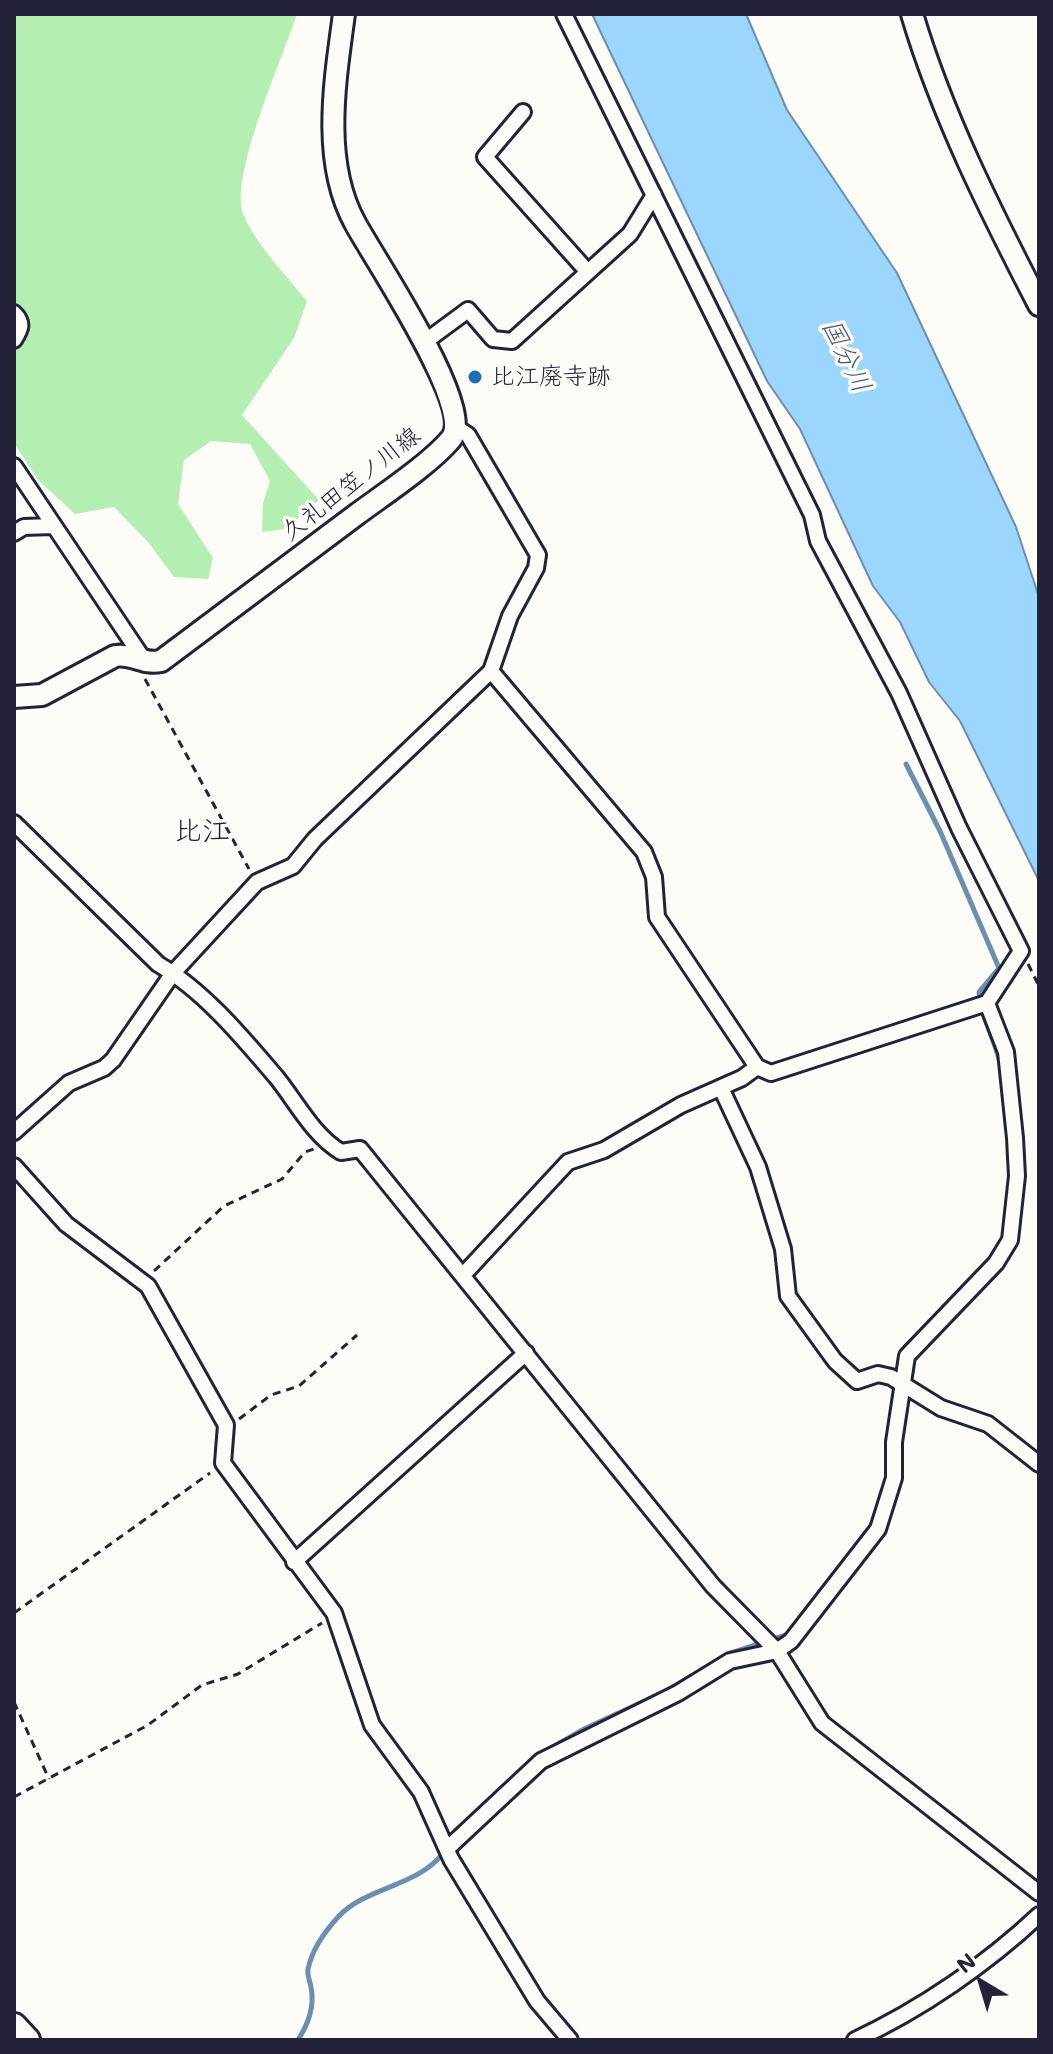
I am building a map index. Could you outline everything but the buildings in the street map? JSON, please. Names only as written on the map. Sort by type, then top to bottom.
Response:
[{"type":"main road","name":"久礼田笠ノ川線","points":[[147,664],[161,661],[392,487],[451,438],[456,427],[426,341],[354,221],[339,188],[335,95],[344,14]]},
{"type":"main road","points":[[912,14],[929,66],[994,218],[1039,305]]},
{"type":"main road","points":[[14,697],[42,695],[115,656],[127,654],[147,664]]},
{"type":"main road","points":[[14,2026],[27,2040]]},
{"type":"street","points":[[491,671],[644,852],[654,877],[657,917],[757,1067],[771,1073],[982,1004],[1021,951],[959,828],[899,693],[818,541],[812,515],[564,14]]},
{"type":"street","points":[[523,112],[485,157],[587,271]]},
{"type":"street","points":[[426,341],[468,310],[493,339],[512,341],[638,225],[654,195]]},
{"type":"street","points":[[14,313],[21,330],[14,340]]},
{"type":"street","points":[[14,1132],[69,1083],[104,1068],[113,1060],[173,973],[257,882],[293,866],[315,839],[491,671],[510,616],[536,568],[538,555],[468,435],[456,427]]},
{"type":"street","points":[[14,466],[147,664]]},
{"type":"street","points":[[14,533],[24,527],[52,526]]},
{"type":"street","points":[[14,823],[158,964],[186,980],[276,1078],[327,1144],[341,1152],[360,1149],[713,1586],[771,1645],[822,1723],[1039,1893]]},
{"type":"street","points":[[447,1846],[541,1761],[678,1693],[730,1661],[799,1635],[878,1529],[894,1478],[898,1381],[907,1356],[916,1343],[996,1263],[1010,1240],[1017,1176],[1006,1052],[982,1004]]},
{"type":"street","points":[[464,1274],[568,1162],[604,1150],[681,1105],[721,1088],[757,1067]]},
{"type":"street","points":[[721,1088],[758,1167],[783,1249],[788,1296],[835,1361],[857,1381],[878,1374],[898,1381],[941,1408],[988,1424],[1039,1464]]},
{"type":"street","points":[[14,1166],[66,1224],[142,1282],[164,1311],[226,1428],[223,1463],[334,1613],[372,1725],[421,1792],[451,1859],[537,2001],[570,2040]]},
{"type":"street","points":[[294,1562],[526,1353]]},
{"type":"street","points":[[855,2040],[894,2022],[1016,1937],[1039,1915]]},
{"type":"path","points":[[147,664],[144,678],[257,882]]},
{"type":"path","points":[[1021,951],[1039,986]]},
{"type":"path","points":[[142,1282],[224,1206],[282,1179],[305,1152],[327,1144]]},
{"type":"path","points":[[226,1428],[271,1395],[299,1386],[357,1335]]},
{"type":"path","points":[[14,1613],[223,1463]]},
{"type":"path","points":[[14,1797],[148,1725],[202,1685],[238,1674],[334,1613]]},
{"type":"path","points":[[14,1702],[49,1779]]},
{"type":"green space","points":[[14,14],[297,14],[259,117],[243,175],[241,199],[244,216],[257,239],[307,301],[294,338],[242,415],[319,500],[285,529],[262,532],[263,503],[270,481],[250,444],[211,441],[184,460],[178,504],[213,558],[208,579],[174,577],[148,542],[114,507],[75,514],[38,480],[14,443]]},
{"type":"water","name":"国分川","points":[[592,14],[746,14],[787,110],[897,273],[1016,527],[1039,597],[1039,881],[960,721],[929,682],[900,622],[873,586],[800,429],[767,381]]},
{"type":"waterway","points":[[906,764],[940,831],[999,968],[979,992],[1001,1067]]},
{"type":"waterway","points":[[901,1357],[906,1346],[947,1305]]},
{"type":"waterway","points":[[522,1770],[534,1758],[584,1729],[666,1691],[731,1653],[789,1634]]},
{"type":"waterway","points":[[298,2040],[311,2008],[310,1962],[329,1928],[351,1906],[421,1873],[444,1852]]},
{"type":"place","name":"比江廃寺跡","points":[[475,377]]},
{"type":"district","name":"比江","points":[[202,831]]}]
